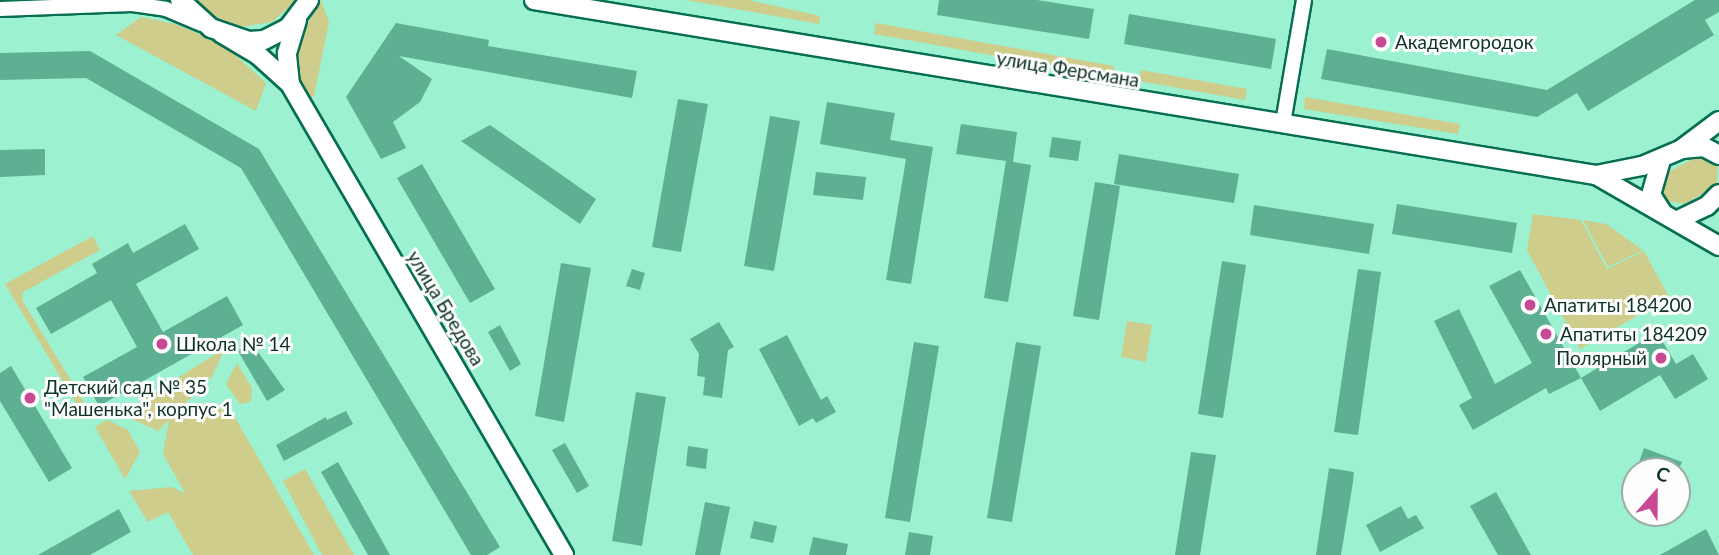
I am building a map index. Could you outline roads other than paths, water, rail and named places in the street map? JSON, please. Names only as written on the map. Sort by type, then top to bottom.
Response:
[{"type":"street","points":[[180,0],[216,31],[264,40],[307,6]]},
{"type":"street","name":"улица Ферсмана","points":[[534,0],[1596,175],[1719,246]]},
{"type":"street","points":[[1283,123],[1304,0]]},
{"type":"street","points":[[0,9],[109,2],[166,9],[216,31],[258,55],[290,84]]},
{"type":"street","points":[[290,84],[287,53],[307,6]]},
{"type":"street","name":"улица Бредова","points":[[290,84],[564,555]]},
{"type":"street","points":[[1682,149],[1719,121]]},
{"type":"street","points":[[1682,149],[1704,147],[1719,155]]},
{"type":"street","name":"улица Ферсмана","points":[[1596,175],[1661,160],[1682,149]]},
{"type":"street","points":[[1661,160],[1651,195],[1670,216],[1707,206],[1719,194]]},
{"type":"place","name":"Академгородок","points":[[1381,42]]},
{"type":"place","name":"Апатиты 184200","points":[[1530,305]]},
{"type":"place","name":"Апатиты 184209","points":[[1546,334]]},
{"type":"place","name":"Школа № 14","points":[[162,344]]},
{"type":"place","name":"Полярный","points":[[1661,358]]},
{"type":"place","name":"Детский сад № 35 \"Машенька\", корпус 1","points":[[30,398]]}]
